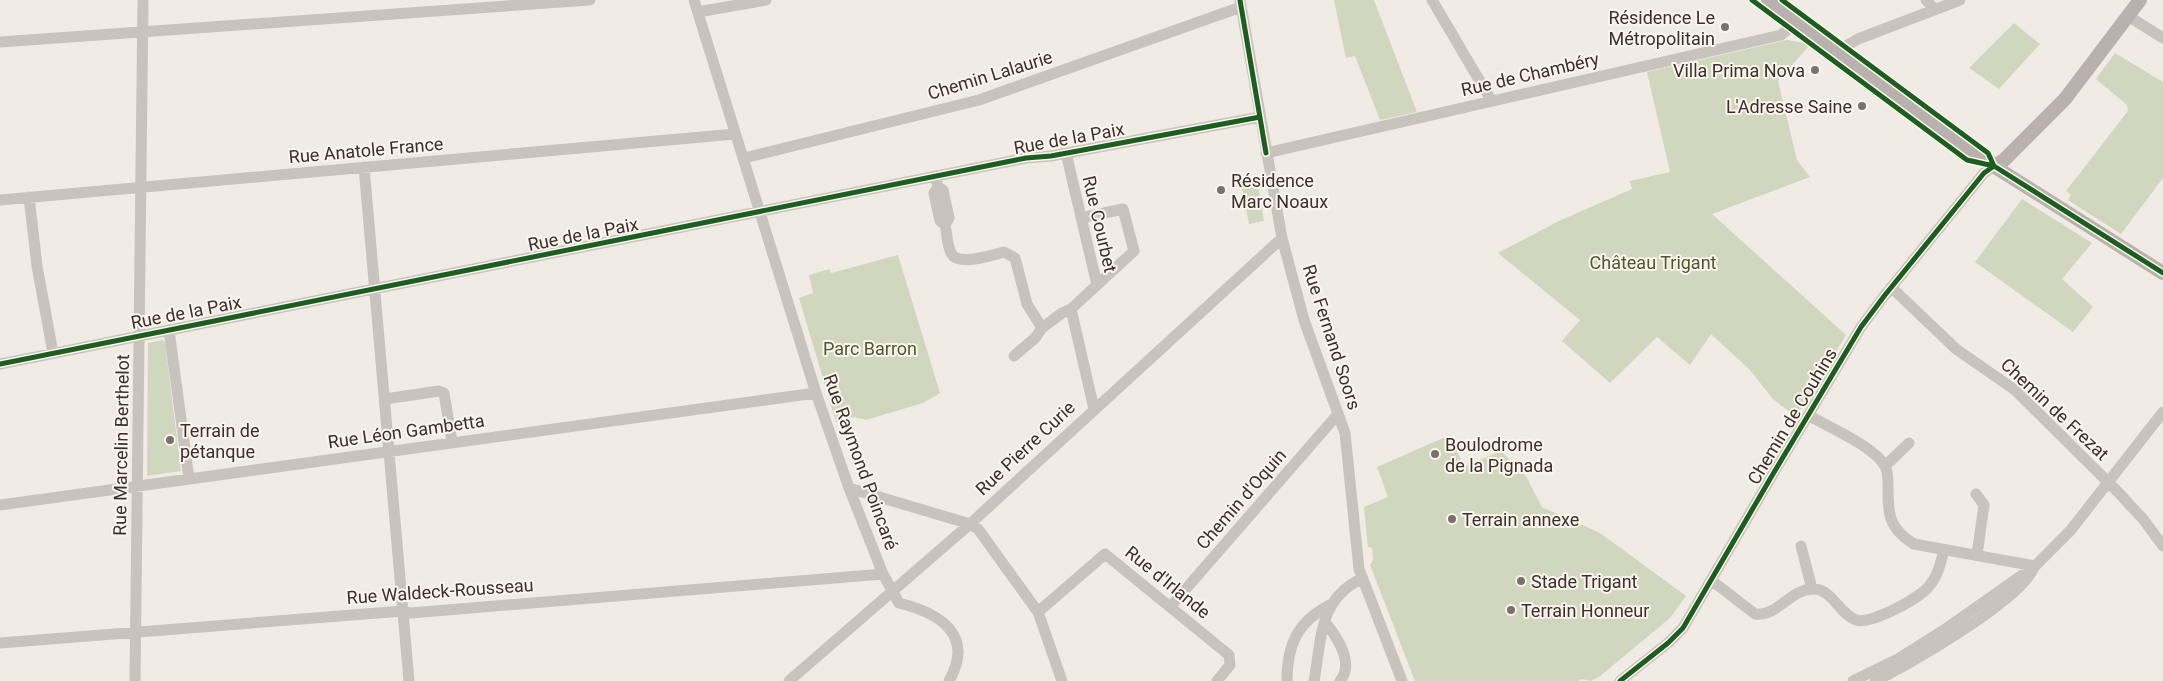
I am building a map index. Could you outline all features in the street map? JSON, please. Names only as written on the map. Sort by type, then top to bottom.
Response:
[{"type":"main road","points":[[1768,0],[1994,166],[2163,272]]},
{"type":"main road","points":[[1994,166],[2004,160],[2065,99],[2140,0]]},
{"type":"street","name":"Rue Marcelin Berthelot","points":[[135,681],[139,486],[142,0]]},
{"type":"street","points":[[0,42],[590,0]]},
{"type":"street","name":"Rue Raymond Poincaré","points":[[694,0],[816,393],[849,488],[891,590]]},
{"type":"street","points":[[698,12],[766,0]]},
{"type":"street","points":[[1432,0],[1491,100]]},
{"type":"street","points":[[1926,0],[1935,10]]},
{"type":"street","points":[[1840,54],[1848,45],[1858,39],[1960,0]]},
{"type":"street","name":"Rue Fernand Soors","points":[[1240,4],[1282,238],[1304,320],[1346,438],[1356,551],[1362,579],[1402,681]]},
{"type":"street","name":"Chemin Lalaurie","points":[[744,158],[979,100],[1240,4]]},
{"type":"street","points":[[2128,16],[2163,38]]},
{"type":"street","name":"Rue de Chambéry","points":[[1266,153],[1781,35],[1797,22]]},
{"type":"street","name":"Rue de la Paix","points":[[0,364],[761,213],[937,182],[1026,158],[1066,153],[1260,117]]},
{"type":"street","name":"Rue Anatole France","points":[[0,200],[735,134]]},
{"type":"street","name":"Rue Courbet","points":[[1014,356],[1035,338],[1042,328],[1062,313],[1071,309],[1097,285],[1066,153]]},
{"type":"street","name":"Chemin de Couhins","points":[[1628,679],[1683,628],[1861,328],[1891,287],[1984,173],[1994,166]]},
{"type":"street","points":[[364,168],[410,681]]},
{"type":"street","points":[[937,182],[943,190],[949,218],[945,225],[951,254],[957,259],[968,260],[1004,252],[1016,258],[1027,304],[1042,328]]},
{"type":"street","points":[[29,197],[37,266],[53,353]]},
{"type":"street","points":[[1081,218],[1123,209],[1134,251],[1097,285]]},
{"type":"street","name":"Rue Pierre Curie","points":[[789,681],[891,590],[970,524],[1282,238]]},
{"type":"street","name":"Chemin de Frezat","points":[[1891,287],[1956,349],[2015,390],[2142,519],[2163,546]]},
{"type":"street","points":[[1071,309],[1094,409]]},
{"type":"street","points":[[168,330],[189,479]]},
{"type":"street","points":[[385,399],[439,391],[444,393],[452,442]]},
{"type":"street","name":"Rue Léon Gambetta","points":[[0,505],[816,393]]},
{"type":"street","points":[[1853,681],[1898,658],[1944,630],[2035,566],[2070,531],[2163,412]]},
{"type":"street","name":"Chemin d'Oquin","points":[[1171,606],[1338,414]]},
{"type":"street","points":[[1808,415],[1872,452],[1885,466],[1888,478],[1888,511],[1893,526],[1903,537],[1914,544],[2035,566]]},
{"type":"street","points":[[1885,466],[1909,443]]},
{"type":"street","points":[[849,488],[970,524],[978,529],[1038,612],[1062,681]]},
{"type":"street","points":[[1976,494],[1984,505],[1977,555]]},
{"type":"street","points":[[1802,546],[1812,588]]},
{"type":"street","points":[[1711,580],[1750,612],[1759,614],[1770,612],[1812,588],[1823,592],[1853,620],[1869,620],[1924,592],[1936,576],[1944,550]]},
{"type":"street","name":"Rue d'Irlande","points":[[1038,612],[1106,554],[1229,655],[1230,665],[1216,681]]},
{"type":"street","points":[[1875,681],[1928,652],[1979,618],[2023,584],[2035,566]]},
{"type":"street","name":"Rue Waldeck-Rousseau","points":[[0,643],[136,634],[403,611],[411,613],[883,574]]},
{"type":"street","points":[[1286,681],[1290,647],[1297,634],[1322,609],[1330,605],[1344,589],[1362,579]]},
{"type":"street","points":[[891,590],[899,603],[923,609],[938,617],[950,628],[959,656],[949,681]]},
{"type":"street","points":[[1314,681],[1330,605]]},
{"type":"street","points":[[1325,622],[1346,658],[1346,671],[1340,681]]},
{"type":"green space","points":[[1334,0],[1374,0],[1417,112],[1380,120],[1355,56],[1346,58]]},
{"type":"green space","points":[[2014,23],[2040,44],[1999,89],[1969,68]]},
{"type":"green space","name":"Château Trigant","points":[[1787,40],[1805,43],[1809,46],[1778,81],[1797,160],[1810,177],[1712,214],[1846,335],[1796,417],[1773,399],[1749,369],[1711,334],[1690,365],[1657,337],[1610,383],[1562,341],[1580,320],[1498,253],[1559,221],[1632,189],[1630,181],[1670,172],[1647,72]]},
{"type":"green space","points":[[2115,53],[2163,82],[2163,178],[2121,234],[2068,200],[2071,195],[2066,191],[2128,111],[2127,105],[2096,79]]},
{"type":"green space","points":[[1258,185],[1264,221],[1249,224],[1242,188]]},
{"type":"green space","points":[[2022,199],[2092,243],[2062,279],[2093,307],[2073,332],[1975,262]]},
{"type":"green space","name":"Parc Barron","points":[[898,255],[940,393],[923,403],[866,420],[854,417],[836,422],[799,298],[813,293],[809,275],[829,269],[831,273]]},
{"type":"green space","points":[[163,340],[165,343],[181,471],[147,476],[148,343]]},
{"type":"green space","name":"Stade Trigant","points":[[1450,435],[1464,467],[1501,451],[1526,476],[1542,507],[1600,533],[1686,596],[1670,618],[1599,677],[1591,681],[1582,679],[1578,681],[1415,681],[1370,565],[1373,560],[1372,548],[1368,547],[1364,507],[1388,497],[1377,467]]},
{"type":"cycle path","points":[[1240,0],[1266,153]]},
{"type":"cycle path","points":[[1752,0],[1967,160],[1994,166],[2163,273]]},
{"type":"cycle path","points":[[1782,0],[1988,153],[1994,166]]},
{"type":"cycle path","points":[[0,364],[1026,158],[1051,156],[1260,117]]},
{"type":"cycle path","points":[[1620,681],[1668,643],[1683,628],[1861,327],[1984,173],[1994,166]]},
{"type":"place","name":"Résidence Le Métropolitain","points":[[1725,27]]},
{"type":"place","name":"Villa Prima Nova","points":[[1815,70]]},
{"type":"place","name":"L'Adresse Saine","points":[[1862,106]]},
{"type":"place","name":"Résidence Marc Noaux","points":[[1221,190]]},
{"type":"place","name":"Terrain de pétanque","points":[[170,440]]},
{"type":"place","name":"Boulodrome de la Pignada","points":[[1435,454]]},
{"type":"place","name":"Terrain annexe","points":[[1452,519]]},
{"type":"place","name":"Stade Trigant","points":[[1521,581]]},
{"type":"place","name":"Terrain Honneur","points":[[1511,610]]}]
